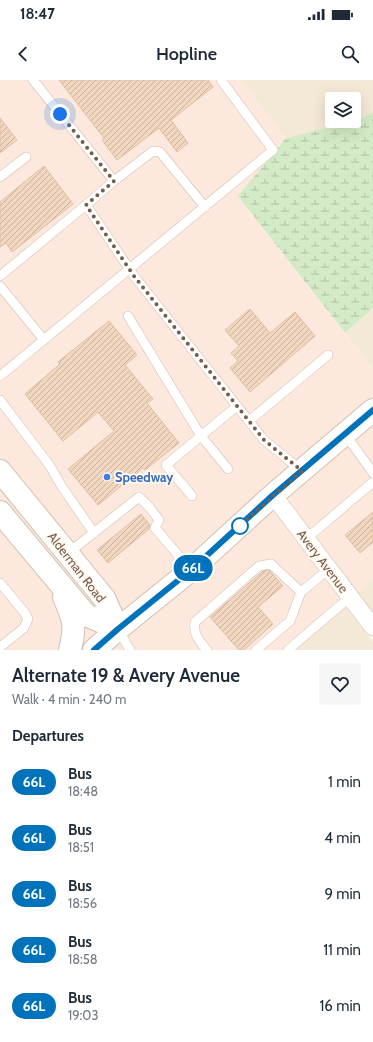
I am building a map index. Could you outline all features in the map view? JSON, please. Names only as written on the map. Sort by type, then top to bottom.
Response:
[{"type":"main road","points":[[94,650],[191,570],[273,495],[373,410]]},
{"type":"main road","name":"Alderman Road","points":[[0,472],[104,598],[118,629]]},
{"type":"main road","name":"Alderman Road","points":[[0,512],[86,615],[118,629]]},
{"type":"main road","points":[[58,581],[73,619],[74,632],[70,650]]},
{"type":"street","name":"Avery Avenue","points":[[273,495],[373,627]]},
{"type":"lane","points":[[33,80],[114,181]]},
{"type":"lane","points":[[0,376],[273,150],[221,80]]},
{"type":"lane","points":[[0,276],[114,181],[153,151],[160,152],[205,207]]},
{"type":"lane","points":[[0,177],[26,157]]},
{"type":"lane","points":[[86,205],[130,269],[264,440],[302,471]]},
{"type":"lane","points":[[0,286],[44,340]]},
{"type":"lane","points":[[128,316],[201,436],[228,469]]},
{"type":"lane","points":[[249,421],[328,355]]},
{"type":"lane","points":[[0,400],[50,466],[62,487],[94,533]]},
{"type":"lane","points":[[192,496],[166,464],[237,406]]},
{"type":"lane","points":[[345,434],[373,473]]},
{"type":"lane","points":[[306,539],[373,482]]},
{"type":"lane","points":[[67,554],[139,498],[150,508],[159,520],[155,528],[191,570]]},
{"type":"lane","points":[[207,650],[198,640],[194,628],[195,622],[259,566],[271,564],[301,592]]},
{"type":"lane","points":[[256,650],[290,621],[301,592],[329,569]]},
{"type":"lane","points":[[0,583],[25,613],[28,619],[24,628],[0,647]]},
{"type":"lane","points":[[288,650],[350,597]]},
{"type":"lane","points":[[118,629],[130,650]]},
{"type":"shaded area","points":[[0,80],[241,80],[286,138],[238,196],[373,370],[373,400],[121,616],[110,592],[0,458]]},
{"type":"shaded area","points":[[241,80],[373,80],[373,112],[361,118],[361,92],[325,92],[325,128],[327,128],[286,138]]},
{"type":"shaded area","points":[[373,308],[373,370],[345,333]]},
{"type":"shaded area","points":[[373,421],[373,578],[357,592],[285,496]]},
{"type":"shaded area","points":[[0,485],[96,603],[100,612],[91,608],[0,498]]},
{"type":"shaded area","points":[[272,508],[345,604],[296,650],[105,650]]},
{"type":"shaded area","points":[[0,525],[102,632],[82,650],[0,650]]},
{"type":"shaded area","points":[[373,578],[373,613],[357,592]]},
{"type":"shaded area","points":[[345,604],[373,642],[373,650],[296,650]]},
{"type":"green space","points":[[373,112],[373,308],[345,333],[238,196],[286,138],[327,128],[361,128],[361,118]]},
{"type":"building","points":[[59,80],[208,80],[213,87],[171,120],[188,143],[177,152],[159,128],[117,160],[102,140],[104,138]]},
{"type":"building","points":[[0,118],[17,140],[0,153]]},
{"type":"building","points":[[44,166],[73,204],[12,252],[6,243],[0,247],[0,202]]},
{"type":"building","points":[[250,309],[270,333],[295,312],[315,336],[250,392],[230,368],[238,361],[231,353],[239,346],[225,330]]},
{"type":"building","points":[[109,321],[137,355],[125,365],[153,399],[147,403],[179,443],[145,470],[143,468],[98,505],[68,469],[114,431],[98,412],[63,441],[25,394],[60,364],[58,362]]},
{"type":"building","points":[[373,512],[373,542],[360,553],[345,535]]},
{"type":"building","points":[[141,514],[150,525],[149,529],[108,563],[97,550]]},
{"type":"building","points":[[269,570],[283,586],[258,607],[273,624],[244,650],[239,650],[210,617],[263,571]]},
{"type":"bus line","name":"66L","points":[[94,650],[191,570],[273,495],[373,410]]},
{"type":"place","name":"Speedway","points":[[107,477]]},
{"type":"route","points":[[60,114],[114,181],[86,205],[134,276],[264,440],[302,471],[238,527],[240,526]]}]
